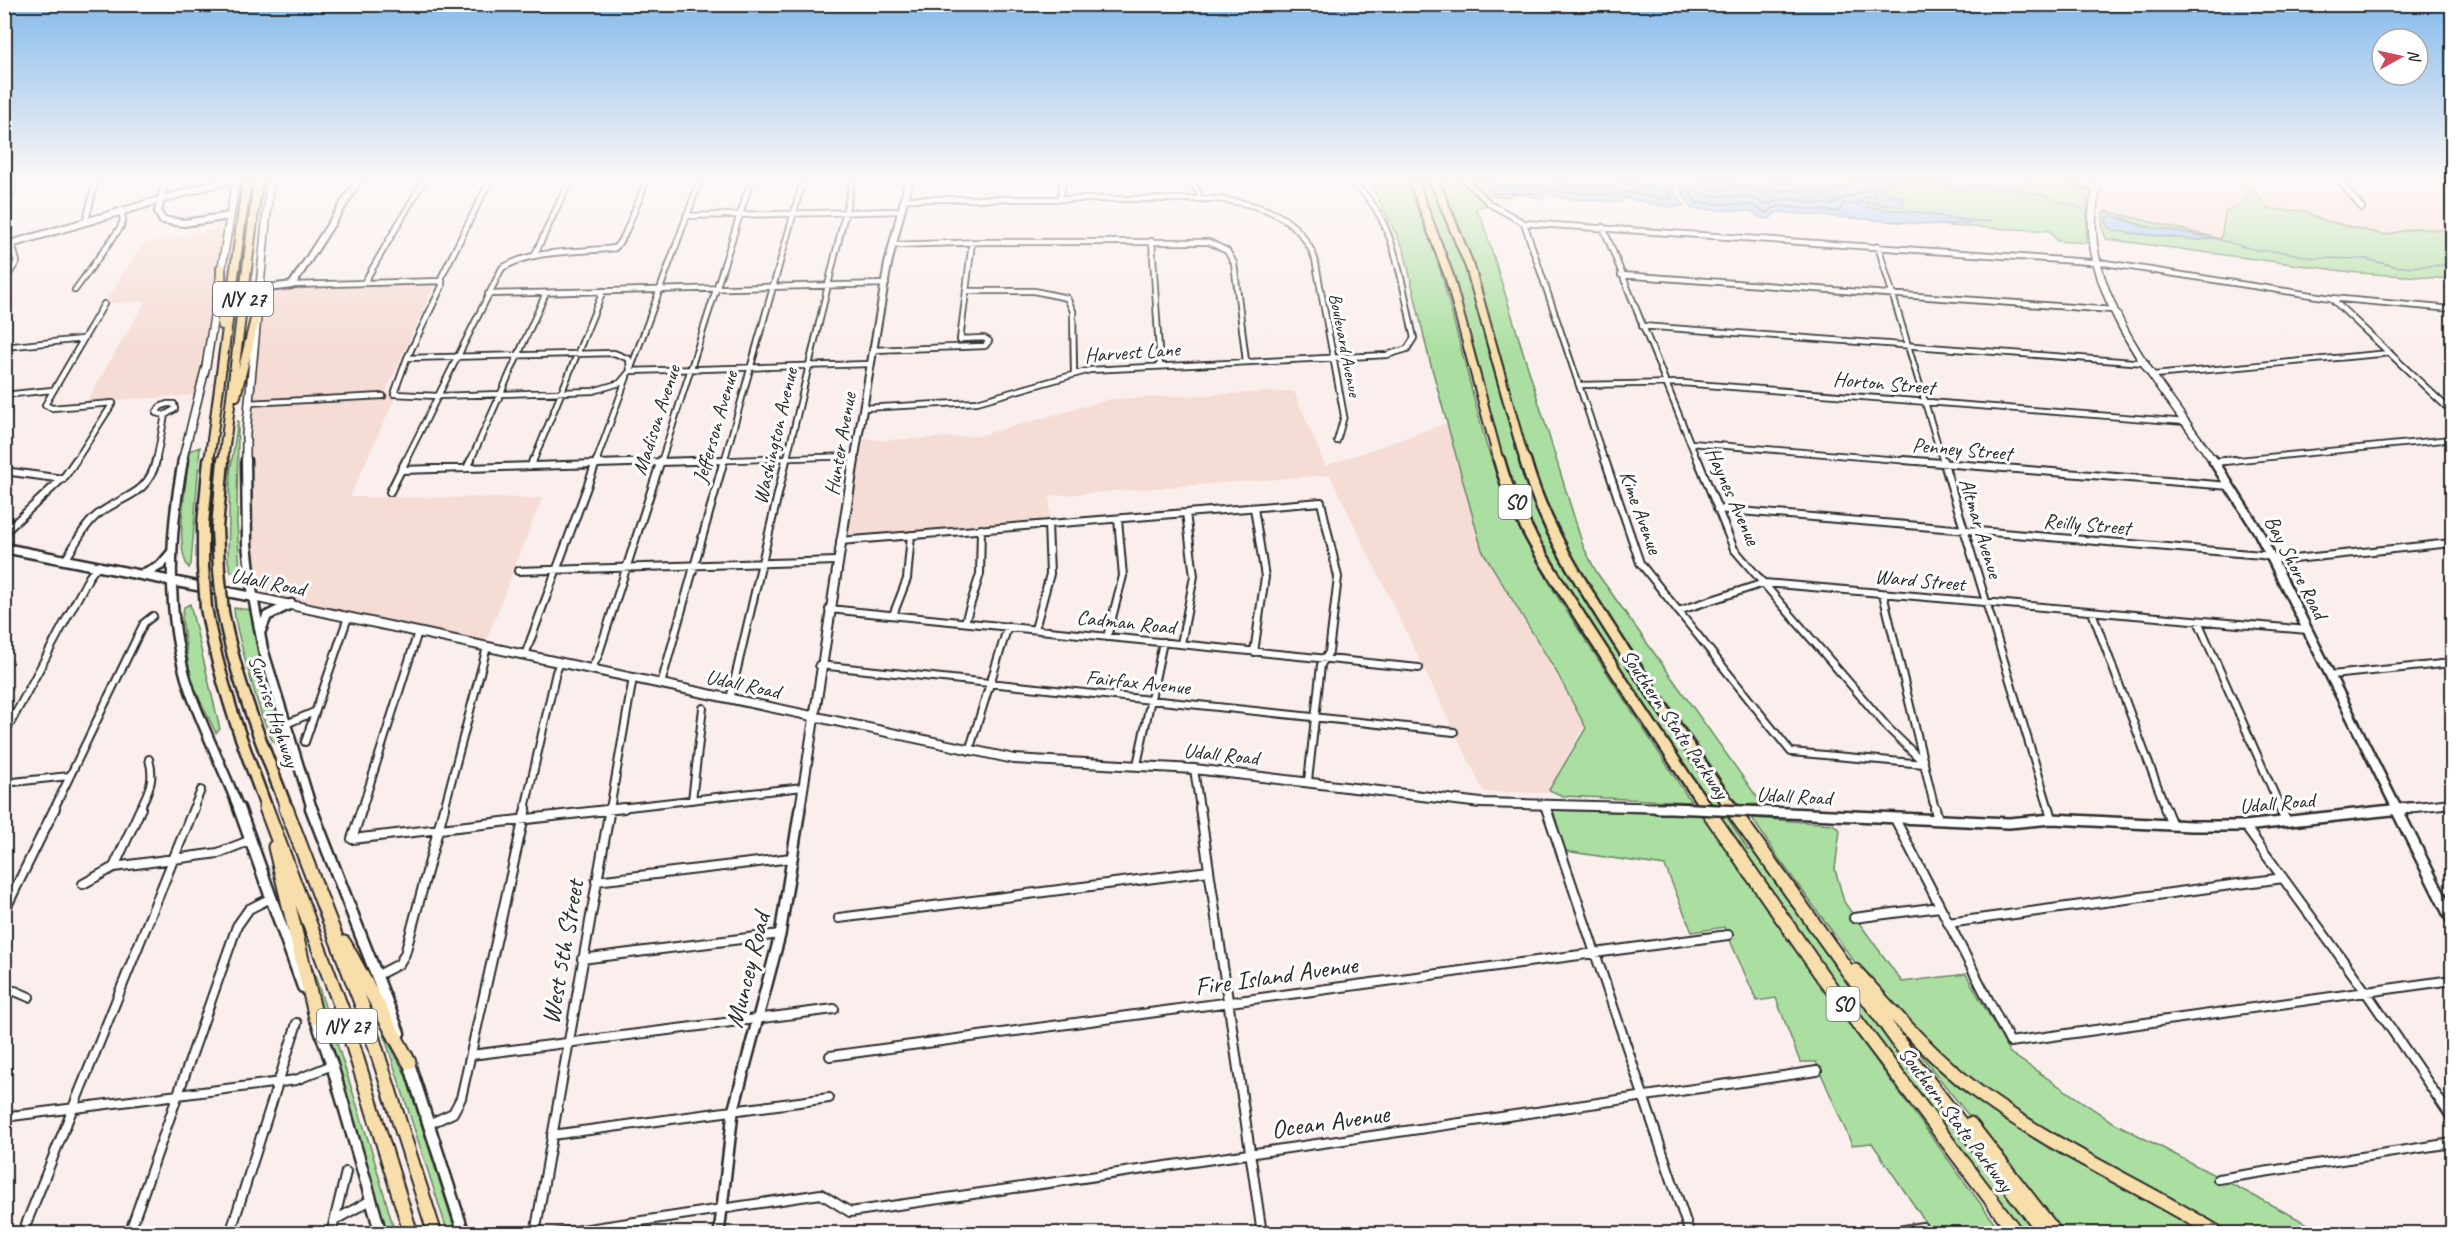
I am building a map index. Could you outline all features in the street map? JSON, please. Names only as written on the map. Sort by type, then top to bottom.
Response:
[{"type":"highway","name":"Sunrise Highway","points":[[239,238],[205,492],[203,567],[206,608],[214,654],[225,695],[351,1037],[411,1233]]},
{"type":"highway","name":"Sunrise Highway","points":[[251,238],[218,505],[219,570],[231,652],[249,711],[371,1030],[435,1233]]},
{"type":"highway","name":"Southern State Parkway","points":[[1435,238],[1445,265],[1500,465],[1516,505],[1543,558],[1659,739],[1823,977],[2017,1233]]},
{"type":"highway","name":"Southern State Parkway","points":[[1458,238],[1470,267],[1527,471],[1556,540],[1576,576],[1640,675],[1822,936],[1913,1062],[2046,1233]]},
{"type":"highway","points":[[221,267],[223,362]]},
{"type":"highway","points":[[228,419],[238,390],[258,307]]},
{"type":"highway","points":[[272,823],[279,871],[316,1018]]},
{"type":"highway","points":[[332,926],[359,967],[409,1062]]},
{"type":"highway","points":[[1822,936],[1917,1040],[1981,1094],[2028,1125],[2181,1209],[2219,1233]]},
{"type":"highway","name":"Southern State Parkway","points":[[1877,1010],[2056,1233]]},
{"type":"main road","points":[[226,238],[206,366],[178,478],[172,552],[172,581],[177,632],[186,679],[239,808],[332,1065],[381,1233]]},
{"type":"main road","name":"Sunrise Highway","points":[[265,238],[246,434],[247,533],[253,597],[260,634],[315,818],[378,975],[409,1062],[464,1233]]},
{"type":"main road","name":"Bay Shore Road","points":[[2094,238],[2096,262],[2113,310],[2146,363],[2230,486],[2272,558],[2452,920]]},
{"type":"main road","name":"Udall Road","points":[[4,548],[253,597]]},
{"type":"main road","points":[[140,574],[161,565],[172,552]]},
{"type":"main road","points":[[260,634],[267,616],[291,604]]},
{"type":"street","points":[[4,246],[29,238]]},
{"type":"street","points":[[75,290],[113,238]]},
{"type":"street","points":[[292,285],[322,238]]},
{"type":"street","points":[[364,283],[390,238]]},
{"type":"street","points":[[407,358],[614,353],[629,359],[630,371],[620,383],[604,390],[438,396],[394,394],[407,358],[442,286],[441,276],[461,238]]},
{"type":"street","points":[[535,254],[543,238]]},
{"type":"street","points":[[390,492],[502,268],[520,258],[535,254],[596,252],[615,248],[623,238]]},
{"type":"street","points":[[525,655],[678,238]]},
{"type":"street","name":"Madison Avenue","points":[[591,669],[732,238]]},
{"type":"street","name":"Jefferson Avenue","points":[[661,684],[786,238]]},
{"type":"street","name":"Washington Avenue","points":[[730,699],[840,238]]},
{"type":"street","name":"Hunter Avenue","points":[[814,717],[819,665],[854,456],[895,238]]},
{"type":"street","name":"Boulevard Avenue","points":[[1306,238],[1315,259],[1344,416],[1337,441]]},
{"type":"street","name":"Harvest Lane","points":[[863,408],[963,404],[1074,373],[1160,366],[1387,355],[1407,349],[1414,338],[1389,238]]},
{"type":"street","name":"Kime Avenue","points":[[1529,238],[1640,563],[1791,752],[1924,764]]},
{"type":"street","name":"Haynes Avenue","points":[[1607,238],[1734,549],[1889,729],[1924,764]]},
{"type":"street","points":[[1759,238],[2096,262],[2331,298],[2452,309]]},
{"type":"street","points":[[1152,241],[1160,366]]},
{"type":"street","points":[[959,347],[972,242]]},
{"type":"street","points":[[894,245],[972,242],[1209,242],[1220,246],[1232,257],[1246,362]]},
{"type":"street","points":[[4,281],[18,260],[12,243]]},
{"type":"street","name":"Altmar Avenue","points":[[1878,246],[2052,819]]},
{"type":"street","points":[[1622,275],[2113,310]]},
{"type":"street","points":[[260,289],[292,285],[441,281]]},
{"type":"street","points":[[488,294],[886,284]]},
{"type":"street","points":[[531,466],[603,291]]},
{"type":"street","points":[[967,291],[1048,292],[1067,298],[1072,303],[1074,373]]},
{"type":"street","points":[[467,468],[546,293]]},
{"type":"street","points":[[2331,298],[2452,412]]},
{"type":"street","points":[[4,533],[63,479],[113,403],[48,407],[45,403],[104,304]]},
{"type":"street","points":[[1642,326],[2146,363]]},
{"type":"street","points":[[873,350],[985,346],[988,341],[984,338],[960,339]]},
{"type":"street","points":[[4,347],[83,339]]},
{"type":"street","points":[[2154,375],[2390,353]]},
{"type":"street","points":[[630,371],[870,364]]},
{"type":"street","name":"Horton Street","points":[[1579,386],[1665,382],[2186,422]]},
{"type":"street","points":[[4,394],[52,390]]},
{"type":"street","points":[[248,403],[383,396]]},
{"type":"street","points":[[66,559],[90,522],[98,514],[141,490],[155,466],[165,415]]},
{"type":"street","points":[[2214,462],[2452,439]]},
{"type":"street","name":"Penney Street","points":[[1690,443],[2230,486]]},
{"type":"street","points":[[401,470],[854,456]]},
{"type":"street","points":[[4,471],[63,479]]},
{"type":"street","points":[[840,541],[1321,502],[1338,577],[1329,652],[1321,665],[1308,781]]},
{"type":"street","points":[[1254,508],[1265,577],[1254,652]]},
{"type":"street","name":"Reilly Street","points":[[1718,509],[2288,560],[2452,543]]},
{"type":"street","points":[[1181,644],[1194,576],[1186,513]]},
{"type":"street","points":[[1107,637],[1123,576],[1118,519]]},
{"type":"street","points":[[1035,629],[1050,574],[1048,524]]},
{"type":"street","points":[[965,622],[980,574],[981,529]]},
{"type":"street","points":[[893,615],[907,579],[911,535]]},
{"type":"street","points":[[518,571],[837,561]]},
{"type":"street","points":[[4,735],[89,578],[98,566]]},
{"type":"street","name":"Ward Street","points":[[1678,611],[1764,583],[2308,630]]},
{"type":"street","points":[[1883,594],[1938,820]]},
{"type":"street","name":"Udall Road","points":[[253,597],[1014,759],[1194,769],[1481,803],[1671,807],[2009,823],[2052,819],[2245,826],[2452,803]]},
{"type":"street","name":"Cadman Road","points":[[829,609],[1419,668]]},
{"type":"street","points":[[2091,612],[2172,825]]},
{"type":"street","points":[[4,912],[144,623],[153,616]]},
{"type":"street","points":[[305,742],[348,617]]},
{"type":"street","points":[[2198,621],[2286,821]]},
{"type":"street","points":[[969,751],[1008,626]]},
{"type":"street","points":[[418,632],[352,839],[803,787]]},
{"type":"street","points":[[1137,765],[1163,642]]},
{"type":"street","points":[[378,975],[395,966],[404,957],[487,647]]},
{"type":"street","points":[[429,1124],[449,1115],[458,1107],[556,672],[560,663]]},
{"type":"street","points":[[2331,675],[2452,663]]},
{"type":"street","name":"Fairfax Avenue","points":[[819,665],[1454,732]]},
{"type":"street","name":"West 5th Street","points":[[534,1233],[633,678]]},
{"type":"street","points":[[692,800],[703,708]]},
{"type":"street","points":[[286,724],[314,712]]},
{"type":"street","name":"Muncey Road","points":[[719,1233],[734,1110],[756,1018],[780,934],[814,717]]},
{"type":"street","points":[[114,867],[152,782],[153,773],[149,759]]},
{"type":"street","points":[[1194,769],[1262,1233]]},
{"type":"street","points":[[4,783],[69,776]]},
{"type":"street","points":[[22,1233],[201,790]]},
{"type":"street","points":[[1545,804],[1690,1233]]},
{"type":"street","points":[[1895,819],[2010,1042],[2452,980]]},
{"type":"street","points":[[2245,826],[2366,992],[2452,1118]]},
{"type":"street","points":[[82,884],[114,867],[223,852],[251,840]]},
{"type":"street","points":[[596,881],[792,858]]},
{"type":"street","points":[[839,918],[1209,871]]},
{"type":"street","points":[[1948,923],[2283,878]]},
{"type":"street","points":[[129,1233],[237,926],[249,909],[271,898]]},
{"type":"street","points":[[1854,918],[1940,907]]},
{"type":"street","points":[[582,959],[780,934]]},
{"type":"street","name":"Fire Island Avenue","points":[[830,1056],[1728,935]]},
{"type":"street","points":[[4,993],[15,991],[29,997]]},
{"type":"street","points":[[471,1055],[834,1009]]},
{"type":"street","points":[[230,1233],[297,1023]]},
{"type":"street","points":[[4,1117],[302,1079],[332,1065]]},
{"type":"street","name":"Ocean Avenue","points":[[722,1208],[821,1194],[850,1212],[1817,1071]]},
{"type":"street","points":[[552,1135],[829,1098]]},
{"type":"street","points":[[2217,1179],[2452,1143]]},
{"type":"street","points":[[331,1233],[346,1172]]},
{"type":"street","points":[[335,1220],[371,1200]]},
{"type":"street","points":[[555,1233],[722,1208]]},
{"type":"street","points":[[1882,1233],[1922,1227]]},
{"type":"shaded area","points":[[173,238],[224,238],[194,395],[86,402],[146,301],[104,304],[142,244]]},
{"type":"shaded area","points":[[435,284],[385,393],[397,393],[350,497],[542,498],[486,641],[291,602],[251,591],[248,410],[264,290]]},
{"type":"shaded area","points":[[1294,391],[1325,466],[1447,423],[1482,550],[1585,724],[1547,793],[1484,792],[1330,475],[1050,496],[1050,518],[846,537],[864,439],[978,436],[1111,399]]},
{"type":"green space","points":[[1398,238],[1429,238],[1437,258],[1486,444],[1501,487],[1524,538],[1557,596],[1691,802],[1563,796],[1549,790],[1586,728],[1557,673],[1482,550],[1428,354],[1404,250]]},
{"type":"green space","points":[[1439,238],[1454,238],[1463,260],[1520,464],[1545,531],[1564,566],[1648,699],[1721,804],[1708,803],[1554,569],[1507,471],[1494,431],[1452,272]]},
{"type":"green space","points":[[1463,238],[1488,238],[1583,546],[1597,573],[1762,804],[1738,805],[1578,571],[1559,537],[1531,470],[1473,264]]},
{"type":"green space","points":[[2055,238],[2086,238],[2086,243],[2057,241]]},
{"type":"green space","points":[[2106,238],[2452,238],[2452,279],[2358,273]]},
{"type":"green space","points":[[238,420],[237,522],[240,572],[231,572],[228,561],[230,473]]},
{"type":"green space","points":[[200,447],[189,568],[184,558],[182,545],[183,512],[189,451]]},
{"type":"green space","points":[[190,604],[220,729],[216,733],[191,682],[182,619],[184,607]]},
{"type":"green space","points":[[234,608],[251,610],[282,735],[280,746],[273,741],[268,732],[256,698]]},
{"type":"green space","points":[[1553,810],[1702,815],[1817,980],[2002,1233],[1930,1233],[1922,1217],[1872,1143],[1852,1145],[1816,1062],[1800,1062],[1776,998],[1757,1001],[1724,927],[1692,932],[1665,866],[1565,851]]},
{"type":"green space","points":[[1716,816],[1727,817],[1748,850],[1752,850],[2038,1233],[2023,1233],[1821,964]]},
{"type":"green space","points":[[1752,818],[1833,824],[1840,830],[1835,869],[1844,902],[1902,982],[1966,974],[2010,1053],[2111,1121],[2325,1233],[2225,1233],[1987,1098],[1876,991],[1779,859]]},
{"type":"green space","points":[[306,961],[311,963],[372,1152],[395,1233],[387,1233],[312,992]]},
{"type":"green space","points":[[383,1032],[405,1074],[456,1233],[448,1233]]},
{"type":"green space","points":[[1913,1045],[1955,1082],[1992,1110],[2208,1233],[2061,1233]]},
{"type":"water","points":[[2178,238],[2215,238],[2199,240]]},
{"type":"waterway","points":[[2213,238],[2256,250],[2284,252],[2314,258],[2366,259],[2398,267],[2452,265]]}]
